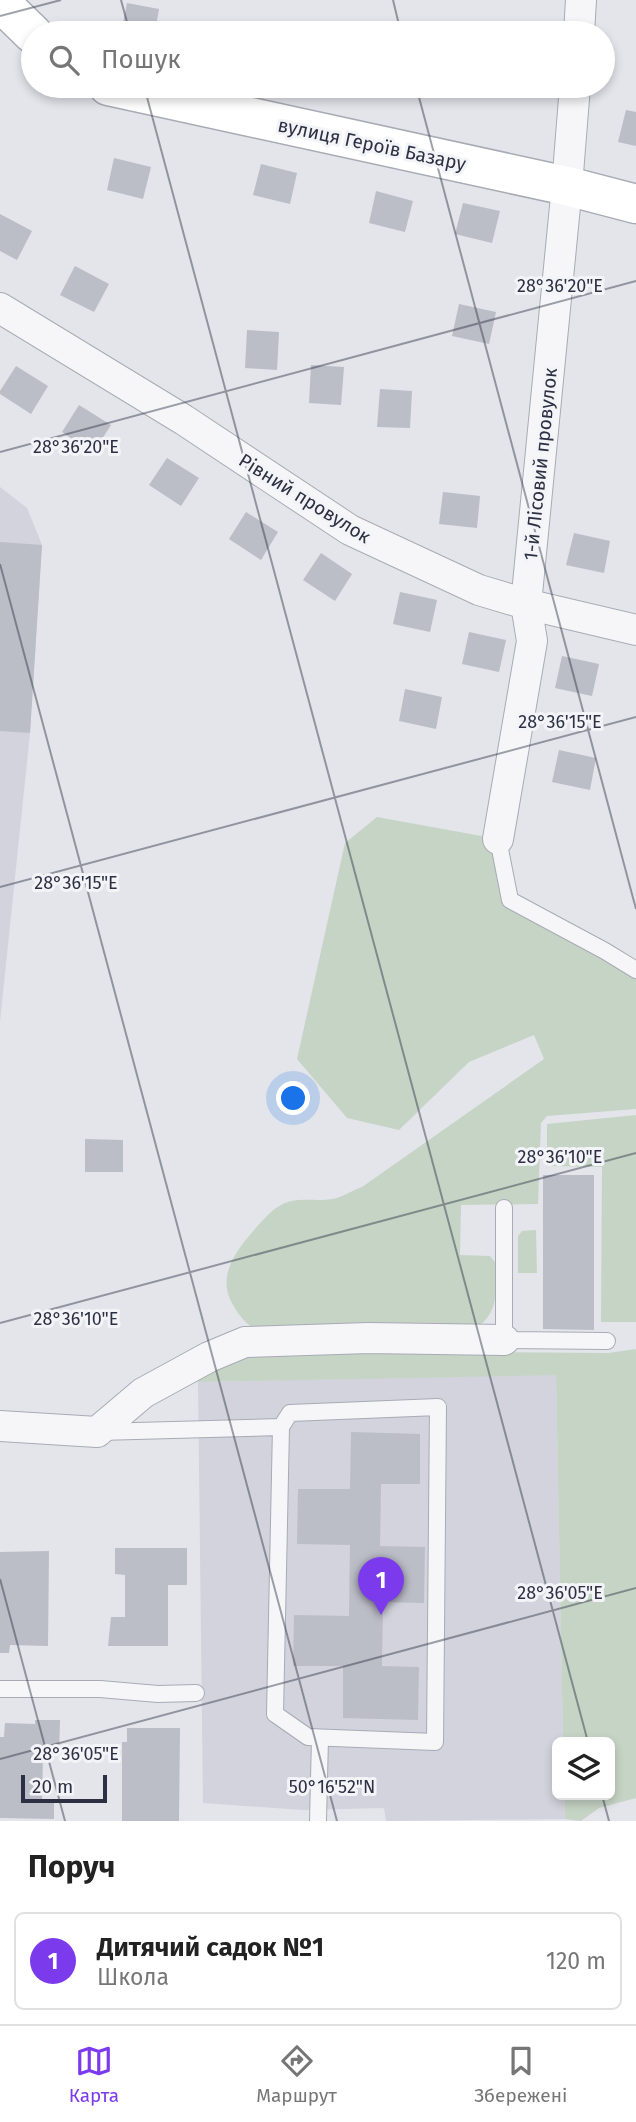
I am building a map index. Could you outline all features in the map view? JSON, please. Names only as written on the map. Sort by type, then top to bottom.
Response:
[{"type":"main road","points":[[0,2],[21,22]]},
{"type":"main road","name":"вулиця Героїв Базару","points":[[163,98],[567,186],[636,204]]},
{"type":"street","points":[[580,21],[581,0]]},
{"type":"street","name":"1-й Лісовий провулок","points":[[498,839],[531,641],[526,604],[574,98]]},
{"type":"street","name":"Рівний провулок","points":[[0,308],[184,420],[350,530],[479,590],[636,630]]},
{"type":"street","points":[[0,1426],[97,1432],[143,1393],[209,1357],[245,1342],[368,1338],[504,1340]]},
{"type":"lane","points":[[498,839],[510,900],[636,970]]},
{"type":"lane","points":[[504,1208],[504,1340],[607,1341]]},
{"type":"lane","points":[[438,1407],[435,1742],[308,1737],[275,1714],[281,1427],[290,1413],[438,1407]]},
{"type":"lane","points":[[97,1432],[281,1427]]},
{"type":"lane","points":[[0,1689],[196,1693]]},
{"type":"lane","points":[[318,1821],[320,1738]]},
{"type":"shaded area","points":[[0,487],[27,508],[42,545],[30,733],[0,1022]]},
{"type":"shaded area","points":[[556,1374],[563,1737],[552,1737],[552,1800],[564,1800],[565,1819],[386,1821],[384,1808],[303,1810],[203,1803],[198,1382]]},
{"type":"green space","points":[[377,817],[498,839],[510,900],[636,970],[636,1109],[547,1116],[541,1123],[538,1204],[461,1205],[460,1255],[490,1256],[495,1262],[494,1305],[479,1326],[259,1332],[247,1324],[236,1309],[228,1294],[227,1274],[235,1255],[268,1215],[289,1202],[337,1198],[362,1187],[544,1059],[534,1035],[469,1062],[399,1130],[347,1118],[297,1059],[345,843]]},
{"type":"green space","points":[[636,1115],[636,1322],[601,1322],[602,1167],[547,1166],[547,1124]]},
{"type":"green space","points":[[536,1230],[537,1273],[518,1273],[518,1236],[522,1231]]},
{"type":"green space","points":[[636,1349],[636,1798],[599,1808],[581,1821],[565,1819],[564,1800],[615,1800],[615,1737],[563,1737],[556,1375],[198,1382],[205,1370],[248,1350],[608,1353]]},
{"type":"building","points":[[127,3],[159,9],[157,21],[123,21]]},
{"type":"building","points":[[626,110],[636,112],[636,146],[618,142]]},
{"type":"building","points":[[114,158],[151,167],[143,199],[107,190]]},
{"type":"building","points":[[261,164],[297,173],[290,204],[253,195]]},
{"type":"building","points":[[376,191],[413,201],[405,232],[369,223]]},
{"type":"building","points":[[463,203],[500,211],[492,243],[455,234]]},
{"type":"building","points":[[0,214],[32,231],[17,260],[0,251]]},
{"type":"building","points":[[75,266],[109,284],[94,312],[60,295]]},
{"type":"building","points":[[459,304],[496,312],[489,344],[452,336]]},
{"type":"building","points":[[247,330],[279,332],[277,370],[245,368]]},
{"type":"building","points":[[311,365],[344,367],[341,405],[309,403]]},
{"type":"building","points":[[16,366],[48,386],[31,414],[0,394]]},
{"type":"building","points":[[380,389],[412,391],[410,428],[377,427]]},
{"type":"building","points":[[79,405],[111,425],[93,453],[62,432]]},
{"type":"building","points":[[167,458],[199,478],[181,506],[149,485]]},
{"type":"building","points":[[443,492],[480,496],[477,528],[439,524]]},
{"type":"building","points":[[246,512],[278,532],[261,560],[229,539]]},
{"type":"building","points":[[574,533],[610,541],[604,573],[566,565]]},
{"type":"building","points":[[0,542],[42,545],[30,733],[0,731]]},
{"type":"building","points":[[321,553],[352,574],[335,601],[303,580]]},
{"type":"building","points":[[400,592],[437,600],[430,632],[393,624]]},
{"type":"building","points":[[469,632],[506,640],[499,672],[462,664]]},
{"type":"building","points":[[562,656],[599,664],[592,696],[555,688]]},
{"type":"building","points":[[405,689],[442,697],[436,729],[399,721]]},
{"type":"building","points":[[559,750],[596,758],[590,790],[552,782]]},
{"type":"building","points":[[85,1139],[123,1140],[123,1172],[85,1172]]},
{"type":"building","points":[[543,1175],[594,1175],[594,1330],[543,1329]]},
{"type":"building","points":[[351,1432],[420,1434],[420,1484],[381,1484],[380,1546],[425,1547],[424,1603],[383,1602],[382,1666],[419,1667],[418,1720],[343,1718],[343,1666],[293,1666],[294,1615],[349,1616],[350,1545],[297,1544],[298,1489],[350,1489]]},
{"type":"building","points":[[115,1548],[187,1548],[187,1585],[168,1585],[168,1646],[108,1646],[111,1617],[125,1617],[125,1575],[115,1574]]},
{"type":"building","points":[[49,1551],[48,1646],[10,1645],[9,1653],[0,1653],[0,1552]]},
{"type":"building","points":[[35,1720],[60,1720],[59,1755],[43,1755],[42,1799],[54,1799],[54,1819],[0,1818],[0,1737],[4,1737],[5,1723],[35,1724]]},
{"type":"building","points":[[127,1728],[180,1728],[179,1821],[122,1821],[122,1742],[127,1742]]},
{"type":"place","name":"Дитячий садок №1","points":[[381,1615]]}]
